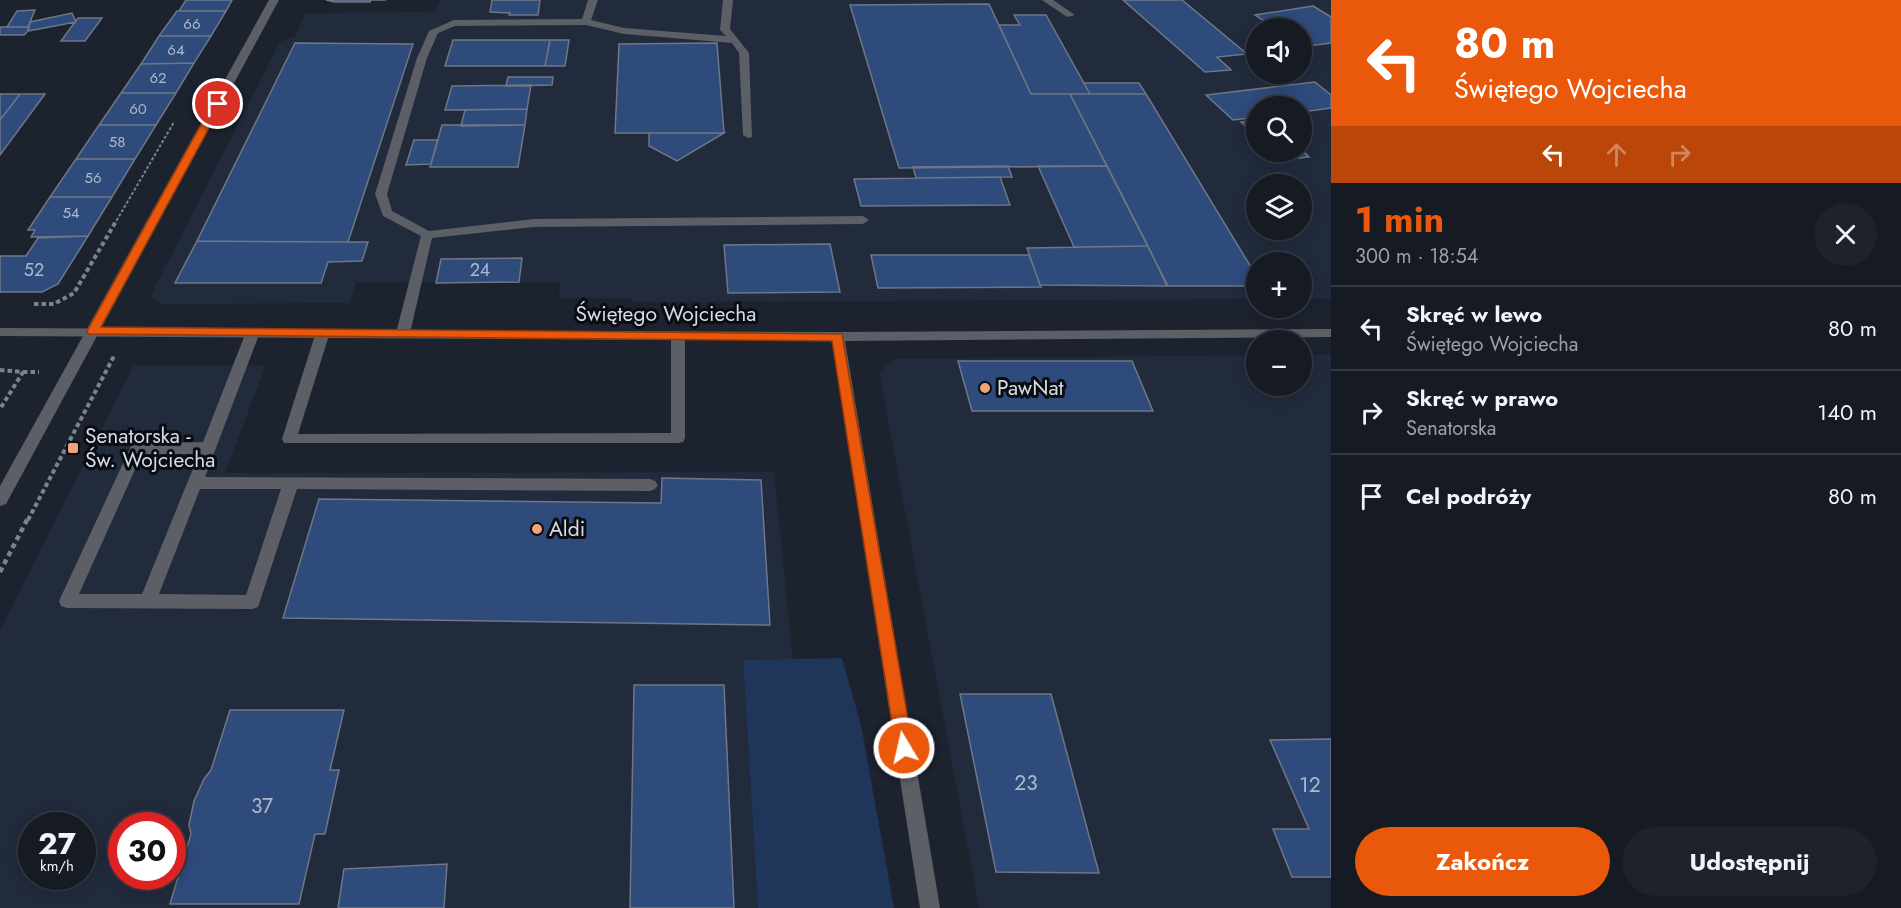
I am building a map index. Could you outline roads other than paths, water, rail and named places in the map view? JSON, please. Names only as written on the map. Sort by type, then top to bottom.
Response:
[{"type":"street","points":[[0,500],[274,0]]},
{"type":"street","points":[[586,22],[593,0]]},
{"type":"street","points":[[728,0],[725,30],[744,53],[748,135]]},
{"type":"street","points":[[1047,0],[1070,15]]},
{"type":"street","points":[[735,40],[624,31],[586,22],[454,23],[434,31],[422,58],[381,194],[387,213],[427,235],[534,223],[863,220]]},
{"type":"street","points":[[403,333],[427,235]]},
{"type":"street","name":"Świętego Wojciecha","points":[[0,332],[323,332],[838,337],[1331,333]]},
{"type":"street","points":[[148,601],[196,483],[253,332]]},
{"type":"street","points":[[323,332],[289,439],[678,438],[678,335]]},
{"type":"street","points":[[838,337],[930,908]]},
{"type":"street","points":[[209,448],[137,448],[67,601],[252,602],[291,483]]},
{"type":"street","points":[[196,483],[650,485]]},
{"type":"place","name":"PawNat","points":[[985,388]]},
{"type":"place","name":"Senatorska - Św. Wojciecha","points":[[73,448]]},
{"type":"place","name":"Aldi","points":[[537,529]]}]
